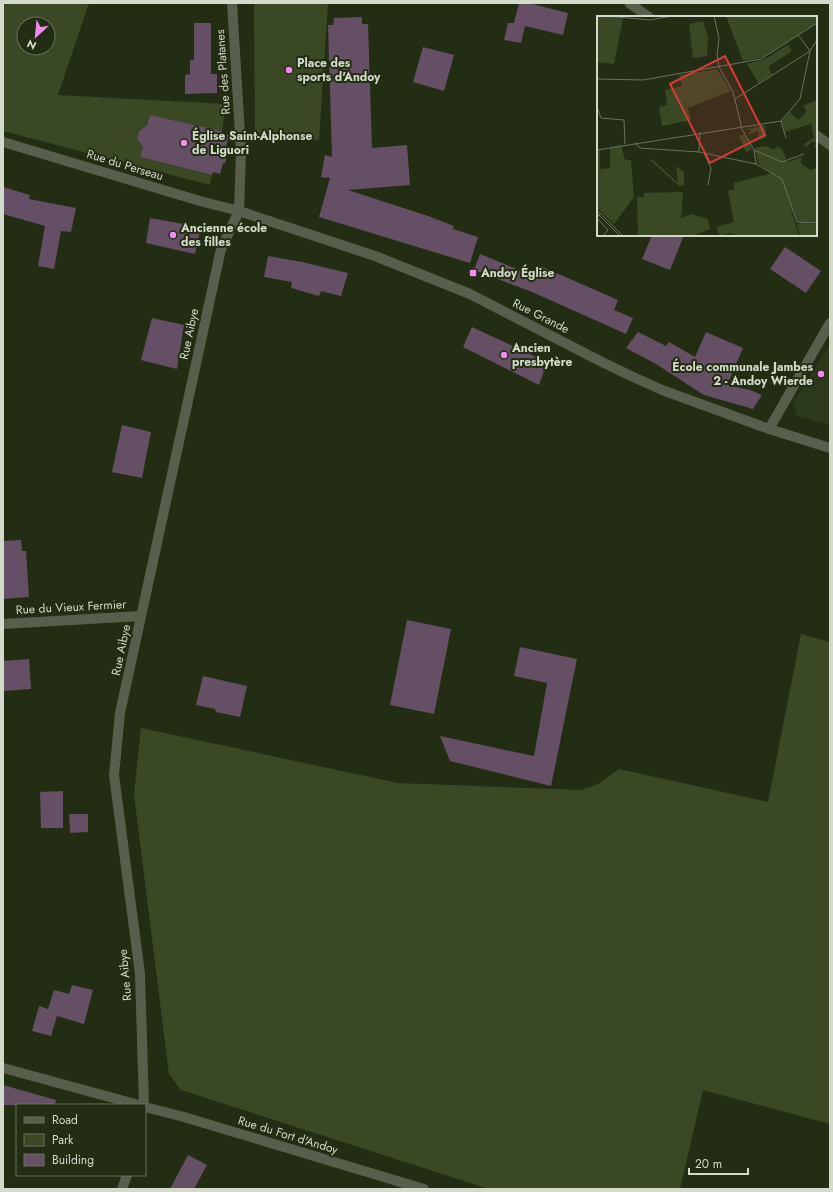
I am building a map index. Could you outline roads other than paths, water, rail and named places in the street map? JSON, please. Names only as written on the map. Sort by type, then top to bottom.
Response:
[{"type":"street","name":"Rue des Platanes","points":[[232,3],[241,151],[239,212]]},
{"type":"street","points":[[629,3],[648,16]]},
{"type":"street","points":[[817,136],[830,145]]},
{"type":"street","name":"Rue du Perseau","points":[[3,142],[239,212]]},
{"type":"street","name":"Rue Grande","points":[[239,212],[375,256],[470,294],[631,376],[662,390],[769,429],[830,448]]},
{"type":"street","name":"Rue Aibye","points":[[145,1104],[140,974],[114,775],[120,713],[221,249],[239,212]]},
{"type":"street","points":[[769,429],[830,323]]},
{"type":"street","name":"Rue du Vieux Fermier","points":[[3,624],[141,616]]},
{"type":"street","points":[[3,1068],[135,1104]]},
{"type":"street","name":"Rue du Fort d'Andoy","points":[[146,1106],[424,1189]]},
{"type":"street","points":[[122,1189],[127,1176]]},
{"type":"place","name":"Place des sports d'Andoy","points":[[289,70]]},
{"type":"place","name":"Église Saint-Alphonse de Liguori","points":[[184,143]]},
{"type":"place","name":"Ancienne école des filles","points":[[173,235]]},
{"type":"place","name":"Andoy Église","points":[[473,273]]},
{"type":"place","name":"Ancien presbytère","points":[[504,355]]},
{"type":"place","name":"École communale Jambes 2 - Andoy Wierde","points":[[821,374]]}]
